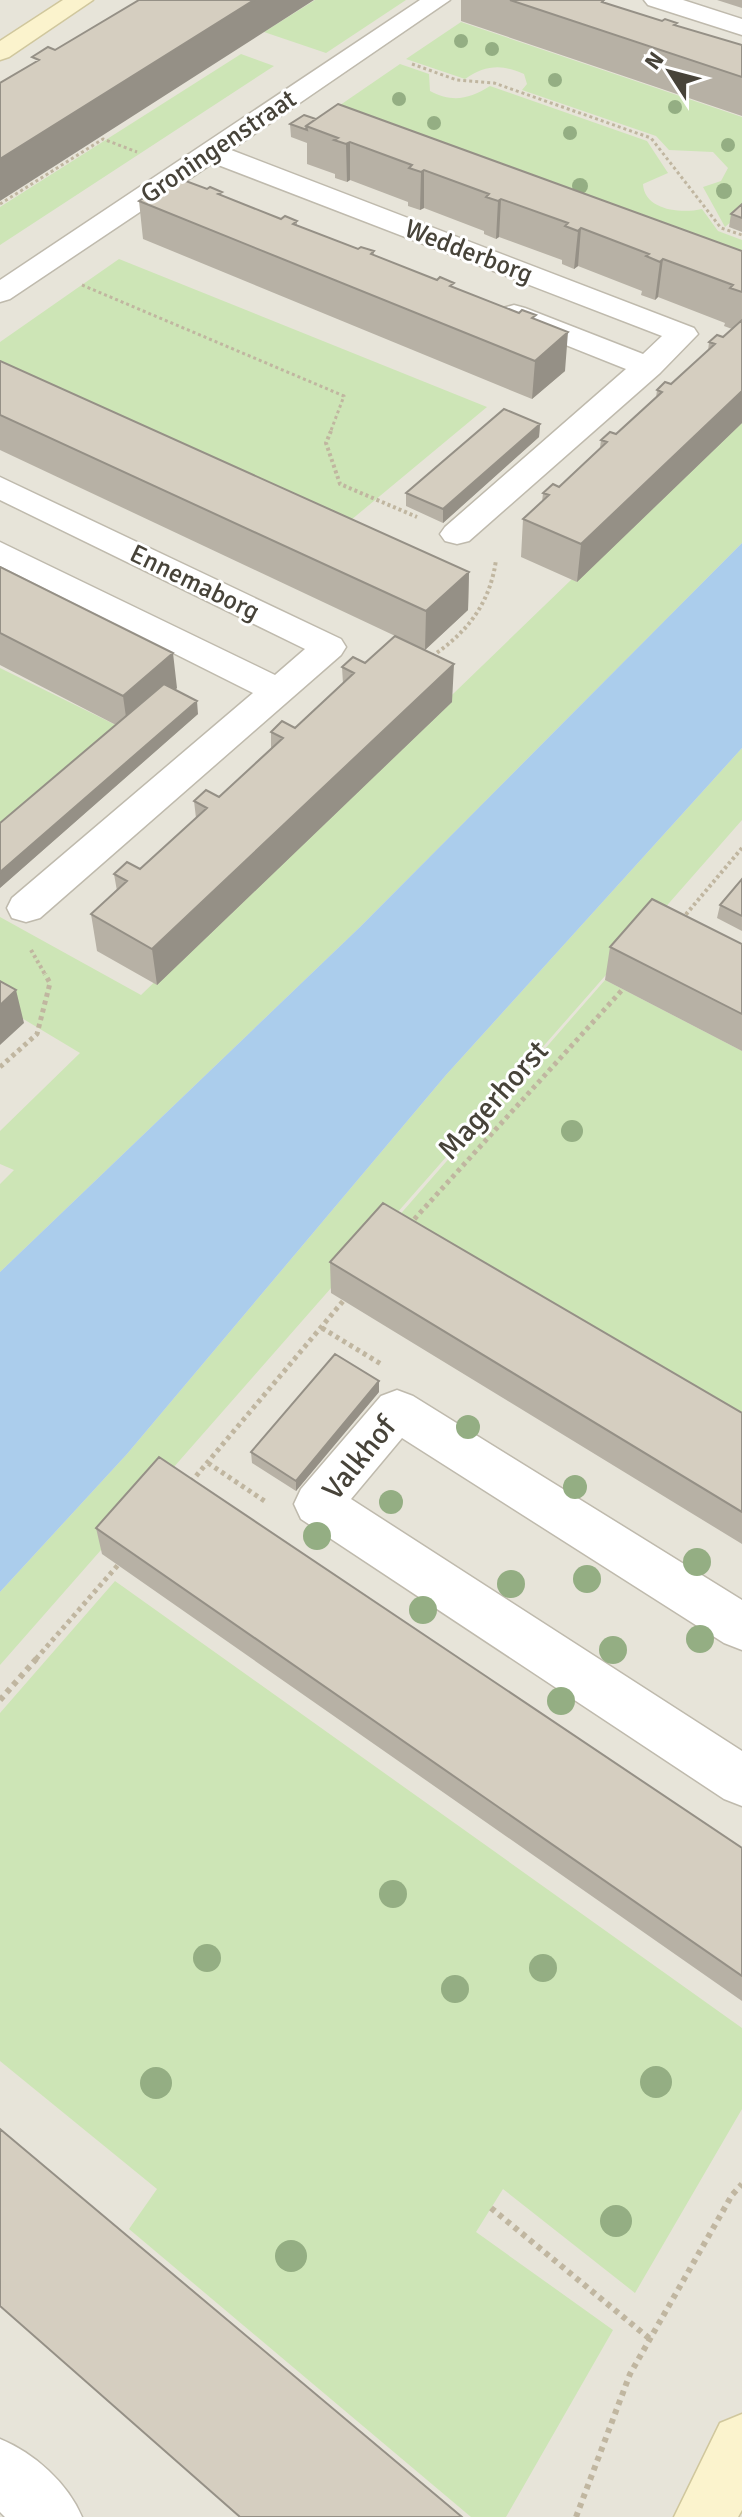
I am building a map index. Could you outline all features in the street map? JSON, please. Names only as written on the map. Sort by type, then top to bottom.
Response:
[{"type":"main road","points":[[0,52],[80,0]]},
{"type":"main road","points":[[0,44],[25,33]]},
{"type":"main road","points":[[705,2517],[742,2445]]},
{"type":"street","name":"Groningenstraat","points":[[0,293],[437,0]]},
{"type":"street","points":[[657,0],[742,27]]},
{"type":"street","name":"Wedderborg","points":[[210,152],[683,334],[457,534]]},
{"type":"street","points":[[169,179],[198,191]]},
{"type":"street","name":"Wedderborg","points":[[489,304],[649,367]]},
{"type":"street","name":"Ennemaborg","points":[[0,487],[329,647],[26,908]]},
{"type":"street","name":"Ennemaborg","points":[[0,553],[278,691]]},
{"type":"street","name":"Valkhof","points":[[742,1627],[397,1410],[318,1504],[742,1781]]},
{"type":"street","points":[[0,2470],[51,2517]]},
{"type":"path","points":[[366,48],[457,80],[494,83],[651,138],[721,228],[742,235]]},
{"type":"path","points":[[0,204],[103,139]]},
{"type":"path","points":[[39,267],[344,396],[326,443],[340,484],[457,534],[497,561],[483,607],[457,641],[426,660]]},
{"type":"path","points":[[678,925],[742,848]]},
{"type":"path","points":[[0,1067],[37,1034],[50,983],[13,920],[26,908]]},
{"type":"path","name":"Magerhorst","points":[[406,1229],[623,989]]},
{"type":"path","points":[[189,1485],[344,1300]]},
{"type":"path","points":[[208,1463],[286,1515],[318,1504]]},
{"type":"path","points":[[0,1700],[118,1565]]},
{"type":"path","points":[[576,2517],[630,2374],[732,2195],[742,2184]]},
{"type":"path","points":[[491,2208],[650,2339]]},
{"type":"shaded area","points":[[0,0],[742,0],[742,2517],[0,2517]]},
{"type":"green space","points":[[315,0],[406,0],[326,53],[264,32]]},
{"type":"green space","points":[[461,22],[742,117],[742,212],[725,227],[703,187],[721,181],[728,168],[713,152],[669,150],[656,136],[522,90],[527,84],[524,74],[516,71],[501,67],[487,69],[465,79],[406,59]]},
{"type":"green space","points":[[241,54],[274,66],[0,245],[0,207]]},
{"type":"green space","points":[[400,64],[429,74],[430,91],[438,95],[461,98],[490,86],[647,141],[668,173],[643,184],[645,193],[650,200],[665,208],[684,211],[702,209],[718,231],[742,240],[742,287],[311,125]]},
{"type":"green space","points":[[119,259],[487,407],[345,525],[0,368],[0,342]]},
{"type":"green space","points":[[742,415],[742,543],[360,927],[0,1272],[0,1184],[14,1170],[0,1164],[0,1131],[80,1053],[0,1005],[0,917],[141,995]]},
{"type":"green space","points":[[0,668],[128,731],[0,835]]},
{"type":"green space","points":[[742,748],[742,820],[0,1665],[0,1592],[127,1454],[446,1075]]},
{"type":"green space","points":[[605,980],[742,1051],[742,1447],[383,1234]]},
{"type":"green space","points":[[115,1581],[742,2028],[742,2109],[635,2293],[503,2189],[476,2232],[613,2330],[506,2517],[471,2517],[129,2229],[157,2189],[0,2061],[0,1713]]},
{"type":"water","points":[[742,543],[742,748],[446,1075],[127,1454],[0,1592],[0,1272],[360,927]]},
{"type":"building","points":[[139,0],[254,0],[0,159],[0,83],[39,60],[32,57],[48,47],[55,50]]},
{"type":"building","points":[[510,0],[604,0],[602,2],[662,21],[665,19],[677,23],[674,25],[742,45],[742,77]]},
{"type":"building","points":[[338,104],[742,251],[742,292],[730,288],[733,285],[663,259],[660,262],[646,256],[649,254],[581,228],[578,231],[565,226],[568,223],[501,199],[486,197],[489,194],[424,170],[409,168],[412,165],[350,142],[346,144],[334,140],[338,138],[306,126]]},
{"type":"building","points":[[304,115],[316,119],[306,126],[307,130],[290,124]]},
{"type":"building","points":[[175,177],[207,189],[210,187],[222,192],[218,194],[281,219],[285,216],[297,221],[293,224],[358,249],[374,251],[371,254],[437,280],[440,277],[454,283],[450,286],[519,313],[522,310],[536,315],[532,318],[568,332],[535,361],[139,201]]},
{"type":"building","points":[[742,204],[742,218],[731,214]]},
{"type":"building","points":[[742,320],[742,391],[581,544],[523,519],[549,495],[543,493],[553,484],[559,487],[607,442],[601,440],[610,432],[616,434],[662,392],[657,390],[665,382],[671,384],[715,344],[709,342],[717,335],[723,337]]},
{"type":"building","points":[[0,361],[469,572],[426,611],[0,415]]},
{"type":"building","points":[[504,409],[540,424],[443,509],[406,493]]},
{"type":"building","points":[[0,567],[173,653],[123,696],[0,633]]},
{"type":"building","points":[[395,636],[454,664],[152,949],[91,914],[127,881],[114,874],[127,862],[140,869],[207,808],[194,801],[206,790],[219,797],[283,738],[271,732],[282,721],[295,728],[354,673],[342,667],[353,657],[365,663]]},
{"type":"building","points":[[164,684],[197,701],[0,872],[0,823]]},
{"type":"building","points":[[742,879],[742,916],[720,905]]},
{"type":"building","points":[[652,899],[742,944],[742,1014],[610,947]]},
{"type":"building","points":[[0,981],[16,990],[0,1005]]},
{"type":"building","points":[[383,1203],[742,1413],[742,1512],[330,1262]]},
{"type":"building","points":[[335,1354],[379,1381],[296,1481],[251,1452]]},
{"type":"building","points":[[159,1457],[742,1848],[742,1976],[96,1528]]},
{"type":"building","points":[[0,2129],[462,2517],[240,2517],[0,2306]]}]
